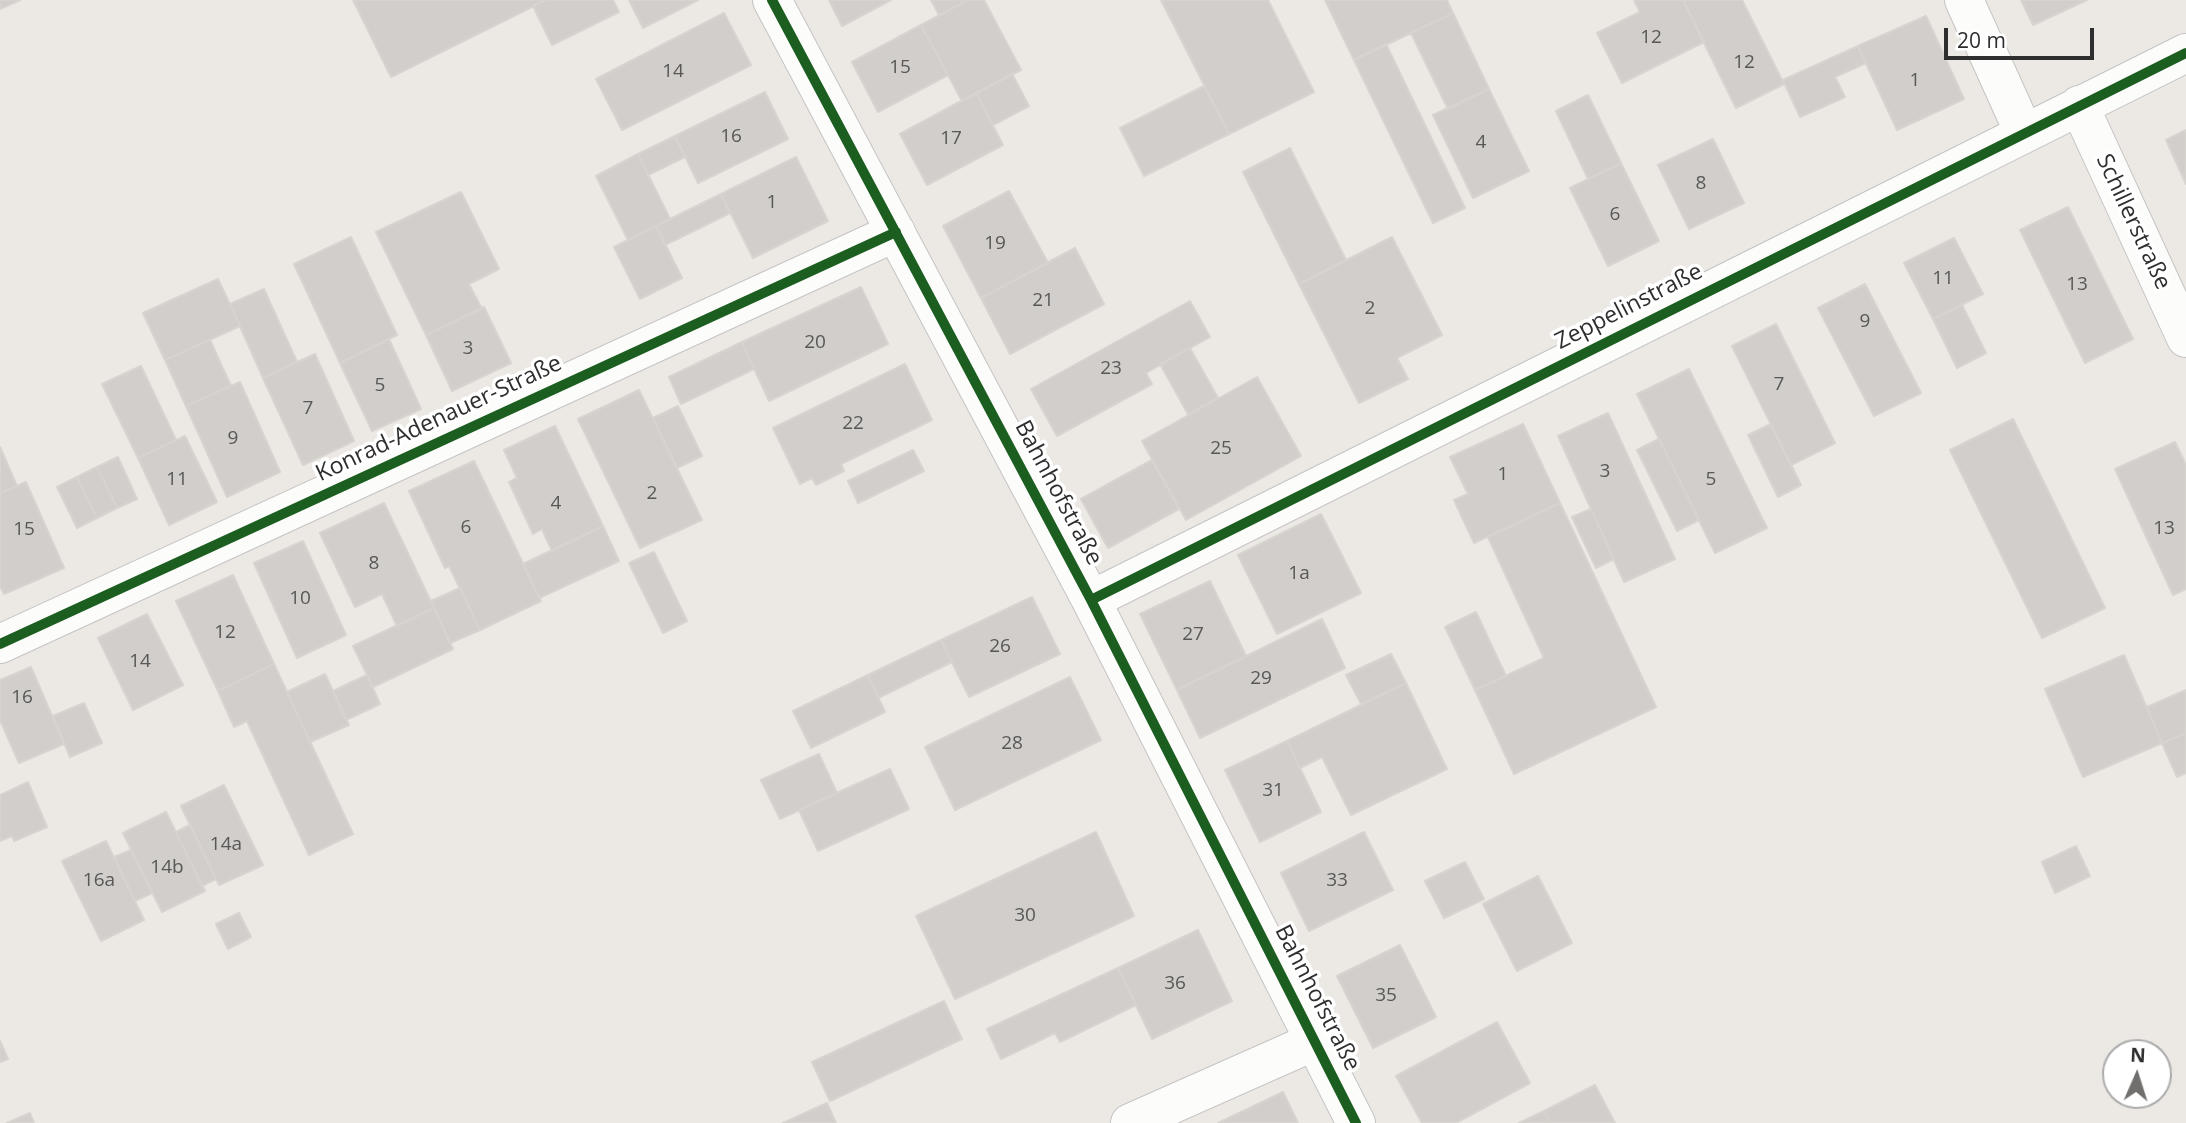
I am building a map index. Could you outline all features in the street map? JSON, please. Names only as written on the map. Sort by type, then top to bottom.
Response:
[{"type":"street","name":"Bahnhofstraße","points":[[772,0],[1091,600],[1356,1123]]},
{"type":"street","points":[[1964,0],[2024,133]]},
{"type":"street","name":"Zeppelinstraße","points":[[1091,600],[2186,53]]},
{"type":"street","name":"Schillerstraße","points":[[2079,105],[2186,338]]},
{"type":"street","name":"Konrad-Adenauer-Straße","points":[[0,644],[896,232]]},
{"type":"street","points":[[1130,1123],[1315,1041]]},
{"type":"building","points":[[0,0],[20,0],[0,9]]},
{"type":"building","points":[[353,0],[546,0],[391,77]]},
{"type":"building","points":[[546,0],[613,0],[619,12],[552,45],[533,6]]},
{"type":"building","points":[[629,0],[698,0],[643,28]]},
{"type":"building","points":[[829,0],[891,0],[842,26]]},
{"type":"building","points":[[931,0],[968,0],[939,15]]},
{"type":"building","points":[[968,0],[984,0],[1021,70],[962,101],[921,25]]},
{"type":"building","points":[[1161,0],[1268,0],[1314,92],[1229,134]]},
{"type":"building","points":[[1325,0],[1447,0],[1453,13],[1354,60]]},
{"type":"building","points":[[1634,0],[1683,0],[1704,42],[1622,83],[1597,33],[1640,12]]},
{"type":"building","points":[[1683,0],[1742,0],[1784,84],[1736,108]]},
{"type":"building","points":[[2021,0],[2087,0],[2033,25]]},
{"type":"building","points":[[724,13],[751,65],[622,130],[596,79]]},
{"type":"building","points":[[1453,13],[1489,89],[1448,109],[1411,33]]},
{"type":"building","points":[[1926,16],[1964,99],[1897,130],[1858,46]]},
{"type":"building","points":[[921,25],[948,75],[878,112],[852,62]]},
{"type":"building","points":[[1386,44],[1465,208],[1433,223],[1354,60]]},
{"type":"building","points":[[1858,46],[1866,63],[1835,77],[1845,97],[1800,117],[1783,80]]},
{"type":"building","points":[[1012,74],[1029,106],[993,125],[976,93]]},
{"type":"building","points":[[1204,86],[1229,134],[1144,176],[1120,128]]},
{"type":"building","points":[[1489,89],[1529,171],[1473,198],[1433,115]]},
{"type":"building","points":[[765,92],[788,139],[698,183],[675,136]]},
{"type":"building","points":[[976,93],[1003,145],[927,185],[900,134]]},
{"type":"building","points":[[1588,95],[1621,163],[1588,179],[1556,111]]},
{"type":"building","points":[[2186,130],[2186,184],[2166,140]]},
{"type":"building","points":[[675,136],[685,157],[648,175],[638,154]]},
{"type":"building","points":[[1713,139],[1744,203],[1689,229],[1658,165]]},
{"type":"building","points":[[1290,148],[1346,260],[1299,284],[1243,172]]},
{"type":"building","points":[[638,154],[670,219],[628,240],[596,176]]},
{"type":"building","points":[[796,157],[828,221],[753,258],[721,194]]},
{"type":"building","points":[[1621,163],[1659,241],[1608,266],[1570,188]]},
{"type":"building","points":[[1009,191],[1048,263],[981,298],[943,226]]},
{"type":"building","points":[[461,192],[499,269],[469,284],[482,309],[426,335],[376,232]]},
{"type":"building","points":[[721,194],[730,213],[665,245],[656,226]]},
{"type":"building","points":[[2068,207],[2133,339],[2085,363],[2020,230]]},
{"type":"building","points":[[656,226],[682,278],[640,299],[614,247]]},
{"type":"building","points":[[351,237],[397,335],[340,363],[294,264]]},
{"type":"building","points":[[1392,237],[1442,335],[1397,358],[1408,379],[1359,403],[1299,284]]},
{"type":"building","points":[[1954,238],[1983,294],[1933,319],[1904,263]]},
{"type":"building","points":[[1075,248],[1104,304],[1010,354],[981,298]]},
{"type":"building","points":[[218,279],[240,326],[165,360],[143,313]]},
{"type":"building","points":[[1865,284],[1921,393],[1874,416],[1818,308]]},
{"type":"building","points":[[861,287],[888,344],[769,401],[742,342]]},
{"type":"building","points":[[264,289],[297,362],[263,378],[230,304]]},
{"type":"building","points":[[1190,301],[1210,337],[1146,373],[1152,384],[1057,436],[1031,389]]},
{"type":"building","points":[[1962,305],[1986,353],[1957,368],[1933,319]]},
{"type":"building","points":[[484,307],[511,363],[452,391],[426,335]]},
{"type":"building","points":[[1776,324],[1835,443],[1791,465],[1732,346]]},
{"type":"building","points":[[389,339],[421,409],[372,431],[340,363]]},
{"type":"building","points":[[210,340],[231,386],[186,406],[165,360]]},
{"type":"building","points":[[742,342],[754,369],[681,404],[669,377]]},
{"type":"building","points":[[1190,348],[1218,398],[1188,414],[1160,364]]},
{"type":"building","points":[[315,354],[354,441],[303,465],[263,378]]},
{"type":"building","points":[[905,364],[932,420],[841,464],[844,471],[816,485],[812,478],[800,484],[773,428]]},
{"type":"building","points":[[141,366],[176,440],[138,458],[102,384]]},
{"type":"building","points":[[1689,369],[1767,528],[1715,553],[1637,394]]},
{"type":"building","points":[[1257,377],[1301,456],[1186,520],[1142,441]]},
{"type":"building","points":[[240,382],[280,472],[227,497],[186,406]]},
{"type":"building","points":[[639,390],[702,520],[640,548],[578,419]]},
{"type":"building","points":[[678,406],[702,456],[677,468],[653,418]]},
{"type":"building","points":[[1608,413],[1675,559],[1624,582],[1558,436]]},
{"type":"building","points":[[2013,419],[2105,608],[2042,638],[1950,450]]},
{"type":"building","points":[[1523,424],[1560,503],[1474,543],[1454,500],[1468,494],[1450,457]]},
{"type":"building","points":[[1771,424],[1801,485],[1778,497],[1748,435]]},
{"type":"building","points":[[555,426],[603,526],[552,551],[542,529],[533,534],[509,482],[517,478],[504,450]]},
{"type":"building","points":[[185,436],[217,502],[169,525],[138,458]]},
{"type":"building","points":[[1659,439],[1699,520],[1677,531],[1637,450]]},
{"type":"building","points":[[2175,442],[2186,465],[2186,589],[2173,595],[2115,469]]},
{"type":"building","points":[[0,447],[17,486],[0,493]]},
{"type":"building","points":[[913,450],[924,471],[858,503],[848,481]]},
{"type":"building","points":[[118,457],[137,499],[117,508],[97,467]]},
{"type":"building","points":[[1152,460],[1179,509],[1108,548],[1081,499]]},
{"type":"building","points":[[474,461],[541,601],[480,630],[449,566],[445,568],[409,491]]},
{"type":"building","points":[[97,467],[117,508],[97,518],[77,477]]},
{"type":"building","points":[[77,477],[97,518],[77,528],[57,487]]},
{"type":"building","points":[[26,482],[64,568],[4,594],[0,586],[0,493]]},
{"type":"building","points":[[384,503],[434,608],[397,626],[382,594],[355,607],[320,533]]},
{"type":"building","points":[[1560,503],[1656,707],[1514,774],[1475,690],[1544,658],[1488,537]]},
{"type":"building","points":[[1591,509],[1614,559],[1596,568],[1572,517]]},
{"type":"building","points":[[1321,514],[1361,593],[1277,634],[1238,555]]},
{"type":"building","points":[[603,526],[619,561],[539,598],[523,564]]},
{"type":"building","points":[[303,541],[346,635],[297,658],[254,563]]},
{"type":"building","points":[[654,552],[687,621],[663,633],[629,563]]},
{"type":"building","points":[[233,575],[274,664],[218,691],[176,601]]},
{"type":"building","points":[[1210,581],[1246,656],[1177,690],[1140,614]]},
{"type":"building","points":[[460,588],[480,630],[450,643],[431,601]]},
{"type":"building","points":[[1032,597],[1060,654],[969,697],[941,640]]},
{"type":"building","points":[[434,608],[453,649],[373,687],[353,646]]},
{"type":"building","points":[[1476,612],[1506,676],[1475,690],[1445,627]]},
{"type":"building","points":[[147,614],[183,685],[133,710],[98,638]]},
{"type":"building","points":[[1322,619],[1345,668],[1200,738],[1177,690]]},
{"type":"building","points":[[941,640],[952,662],[878,698],[868,675]]},
{"type":"building","points":[[1391,654],[1406,683],[1361,704],[1346,675]]},
{"type":"building","points":[[2124,655],[2162,743],[2083,777],[2045,689]]},
{"type":"building","points":[[274,664],[353,834],[309,855],[247,721],[234,727],[218,691]]},
{"type":"building","points":[[31,667],[64,744],[19,763],[0,720],[0,680]]},
{"type":"building","points":[[325,674],[349,725],[310,742],[287,692]]},
{"type":"building","points":[[367,675],[380,704],[346,720],[333,691]]},
{"type":"building","points":[[868,675],[885,712],[811,748],[793,711]]},
{"type":"building","points":[[1070,677],[1101,740],[955,810],[925,747]]},
{"type":"building","points":[[1406,683],[1447,769],[1351,815],[1322,757],[1300,768],[1287,741]]},
{"type":"building","points":[[2186,690],[2186,733],[2162,743],[2147,707]]},
{"type":"building","points":[[84,703],[102,743],[70,757],[53,716]]},
{"type":"building","points":[[2186,733],[2186,773],[2177,777],[2162,743]]},
{"type":"building","points":[[1287,741],[1321,812],[1260,842],[1225,770]]},
{"type":"building","points":[[819,754],[837,793],[780,819],[761,780]]},
{"type":"building","points":[[890,769],[909,809],[818,851],[799,810]]},
{"type":"building","points":[[28,782],[47,827],[14,841],[12,836],[0,841],[0,795]]},
{"type":"building","points":[[224,785],[263,865],[219,885],[181,806]]},
{"type":"building","points":[[166,812],[205,891],[162,912],[123,833]]},
{"type":"building","points":[[190,825],[216,879],[202,886],[176,832]]},
{"type":"building","points":[[1096,832],[1134,916],[955,999],[916,916]]},
{"type":"building","points":[[1364,832],[1393,890],[1309,931],[1281,873]]},
{"type":"building","points":[[106,841],[144,920],[101,941],[62,861]]},
{"type":"building","points":[[2076,846],[2090,876],[2055,893],[2042,862]]},
{"type":"building","points":[[131,850],[152,893],[135,901],[114,857]]},
{"type":"building","points":[[1465,862],[1484,899],[1444,918],[1425,881]]},
{"type":"building","points":[[1538,876],[1572,943],[1517,971],[1483,904]]},
{"type":"building","points":[[239,913],[251,937],[228,949],[216,924]]},
{"type":"building","points":[[1198,930],[1232,1001],[1152,1039],[1118,968]]},
{"type":"building","points":[[1400,945],[1436,1017],[1373,1048],[1337,976]]},
{"type":"building","points":[[1118,968],[1136,1005],[1060,1042],[1055,1033],[1001,1059],[987,1029]]},
{"type":"building","points":[[944,1001],[962,1039],[830,1101],[812,1062]]},
{"type":"building","points":[[1497,1022],[1530,1083],[1456,1123],[1422,1123],[1396,1076]]},
{"type":"building","points":[[0,1041],[8,1059],[0,1062]]},
{"type":"building","points":[[1595,1085],[1615,1123],[1550,1123],[1544,1111]]},
{"type":"building","points":[[1283,1092],[1298,1123],[1218,1123]]},
{"type":"building","points":[[827,1103],[836,1123],[783,1123]]},
{"type":"building","points":[[1544,1111],[1550,1123],[1519,1123]]},
{"type":"building","points":[[30,1113],[34,1123],[7,1123]]},
{"type":"cycle path","points":[[772,0],[1091,600],[1356,1123]]},
{"type":"cycle path","points":[[1091,600],[2186,53]]},
{"type":"cycle path","points":[[0,644],[896,232]]}]
